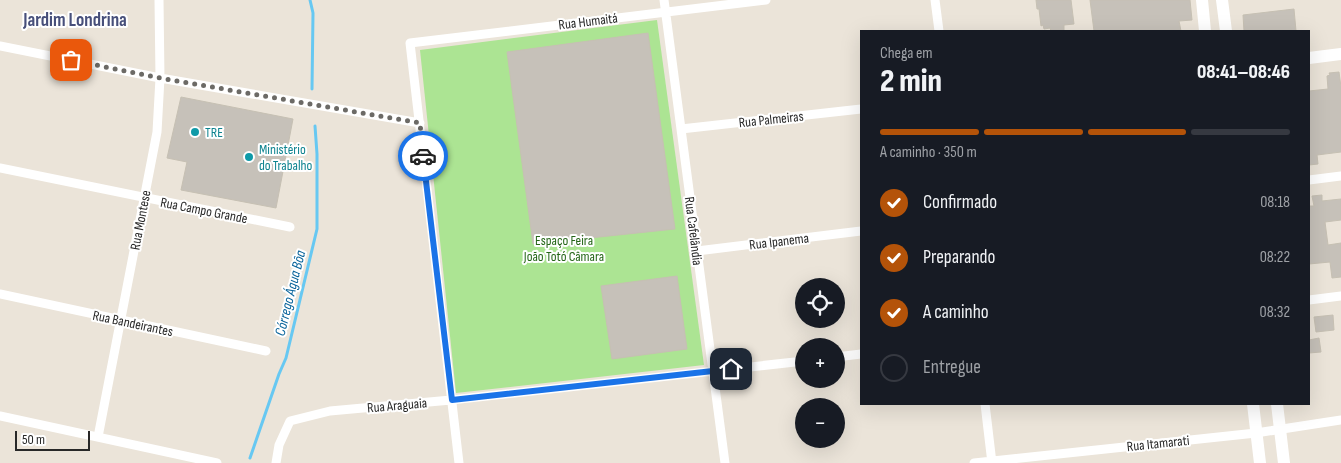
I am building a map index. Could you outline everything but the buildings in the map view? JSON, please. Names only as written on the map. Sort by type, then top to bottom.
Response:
[{"type":"main road","points":[[1202,0],[1205,30]]},
{"type":"main road","points":[[1222,0],[1226,30]]},
{"type":"main road","points":[[1310,58],[1341,54]]},
{"type":"main road","points":[[1253,405],[1260,463]]},
{"type":"main road","points":[[1277,405],[1284,463]]},
{"type":"street","name":"Rua Montese","points":[[98,437],[157,132],[160,78],[159,0]]},
{"type":"street","name":"Rua Cafelândia","points":[[664,0],[725,463]]},
{"type":"street","name":"Rua Humaitá","points":[[420,123],[410,43],[766,0]]},
{"type":"street","points":[[935,0],[939,30]]},
{"type":"street","points":[[0,46],[160,78],[420,123],[458,463]]},
{"type":"street","name":"Rua Palmeiras","points":[[681,130],[860,109]]},
{"type":"street","name":"Rua Campo Grande","points":[[0,168],[290,227]]},
{"type":"street","points":[[1310,180],[1341,176]]},
{"type":"street","name":"Rua Ipanema","points":[[697,250],[860,231]]},
{"type":"street","name":"Rua Bandeirantes","points":[[0,294],[266,351]]},
{"type":"street","points":[[1310,300],[1341,296]]},
{"type":"street","points":[[845,356],[860,354]]},
{"type":"street","name":"Rua Araguaia","points":[[276,463],[279,445],[290,421],[330,411],[452,400],[795,362]]},
{"type":"street","points":[[984,405],[992,462]]},
{"type":"street","points":[[0,416],[217,463]]},
{"type":"street","name":"Rua Itamarati","points":[[974,463],[1256,433],[1341,420]]},
{"type":"green space","name":"Espaço Feira João Totó Câmara","points":[[657,20],[704,365],[456,393],[420,50]]},
{"type":"waterway","name":"Córrego Água Bôa","points":[[310,0],[313,13],[312,89]]},
{"type":"waterway","name":"Córrego Água Bôa","points":[[250,458],[286,358],[317,229],[315,126]]},
{"type":"way so far","points":[[71,60],[160,78],[420,123],[423,156]]},
{"type":"place","name":"TRE","points":[[195,132]]},
{"type":"place","name":"Ministério do Trabalho","points":[[249,157]]},
{"type":"district","name":"Jardim Londrina","points":[[75,19]]},
{"type":"route","points":[[423,156],[452,400],[731,369]]}]
